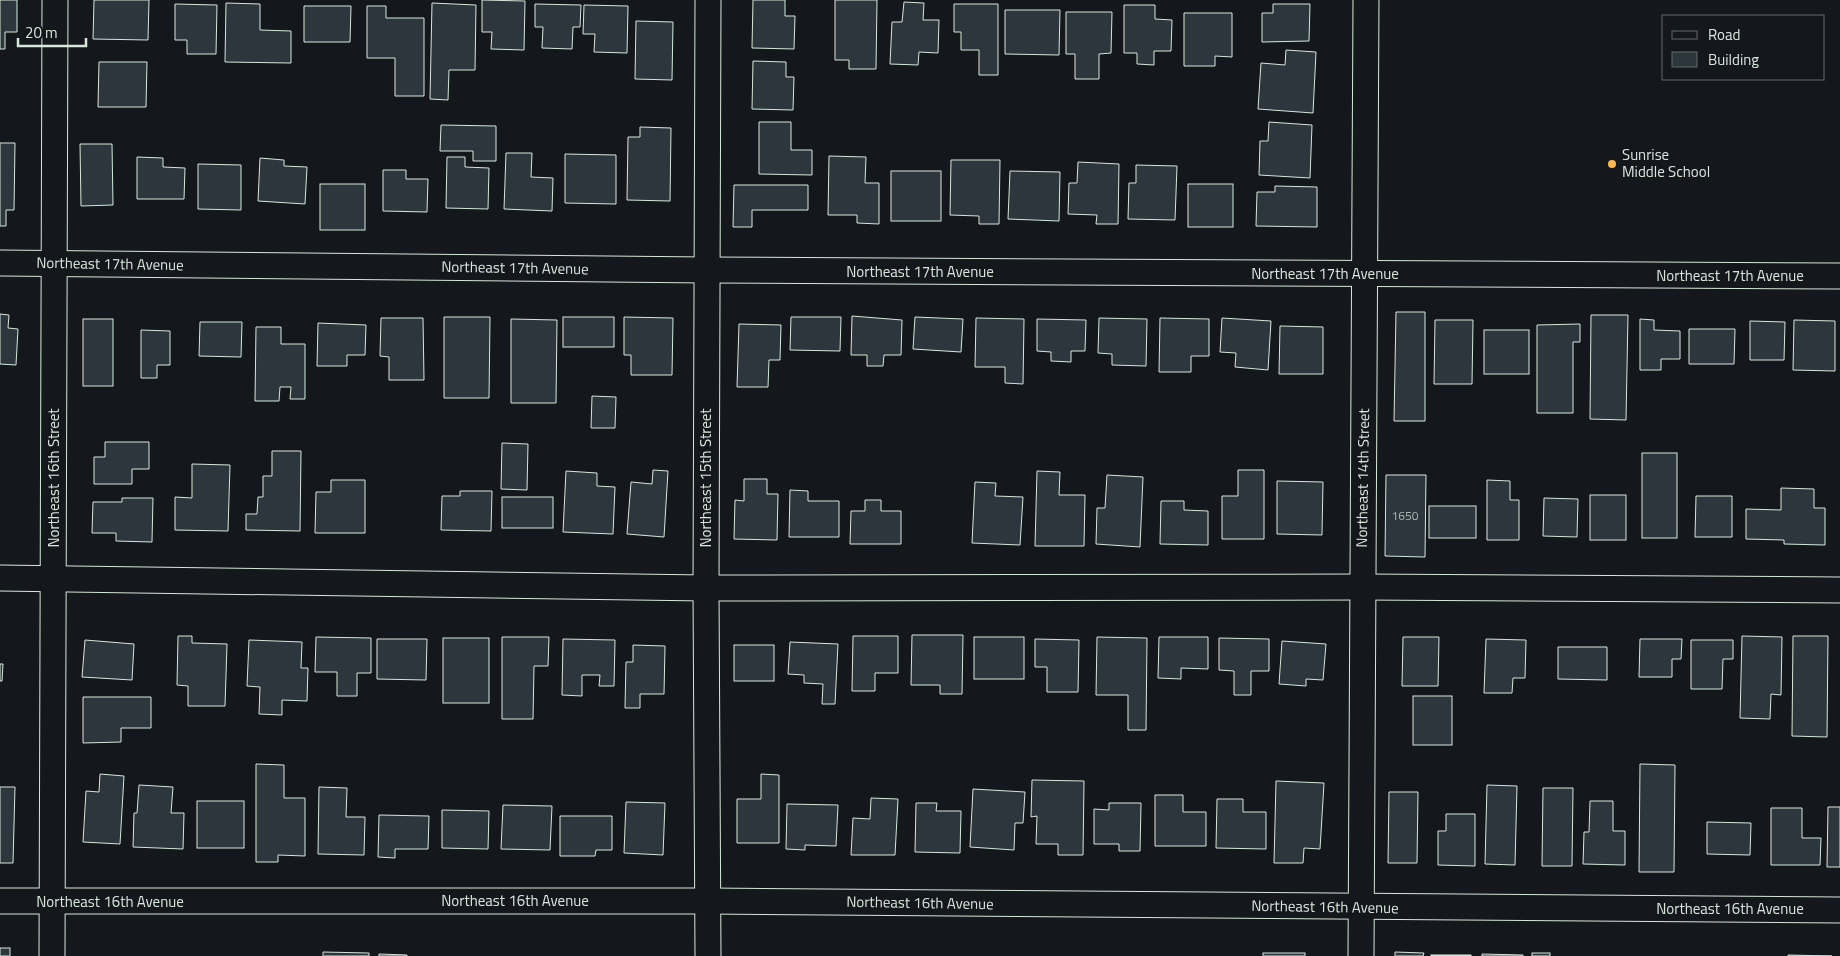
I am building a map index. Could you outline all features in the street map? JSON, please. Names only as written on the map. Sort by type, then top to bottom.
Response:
[{"type":"street","name":"Northeast 16th Street","points":[[52,956],[55,0]]},
{"type":"street","name":"Northeast 15th Street","points":[[708,0],[706,588],[708,956]]},
{"type":"street","name":"Northeast 14th Street","points":[[1360,956],[1366,0]]},
{"type":"street","name":"Northeast 17th Avenue","points":[[0,263],[707,270],[1840,276]]},
{"type":"street","points":[[0,578],[706,588],[1362,587],[1840,590]]},
{"type":"street","name":"Northeast 16th Avenue","points":[[0,902],[709,901],[1361,908],[1840,910]]},
{"type":"building","points":[[0,0],[17,0],[17,32],[5,32],[5,49],[0,49]]},
{"type":"building","points":[[94,0],[149,0],[148,40],[93,39]]},
{"type":"building","points":[[482,0],[525,1],[524,50],[491,49],[492,32],[482,32]]},
{"type":"building","points":[[753,0],[785,0],[785,16],[795,16],[794,49],[752,48]]},
{"type":"building","points":[[835,0],[877,0],[876,69],[849,69],[849,60],[835,60]]},
{"type":"building","points":[[904,2],[924,3],[923,20],[939,20],[938,53],[919,52],[918,65],[890,64],[892,22],[902,22]]},
{"type":"building","points":[[226,3],[260,4],[260,30],[291,31],[291,63],[225,62]]},
{"type":"building","points":[[432,3],[476,5],[475,70],[449,70],[448,100],[430,99]]},
{"type":"building","points":[[175,4],[217,5],[216,54],[187,54],[187,40],[175,40]]},
{"type":"building","points":[[535,4],[581,5],[580,27],[573,27],[572,49],[542,48],[543,27],[535,27]]},
{"type":"building","points":[[954,4],[998,4],[998,75],[979,75],[979,50],[961,50],[961,32],[954,32]]},
{"type":"building","points":[[1273,4],[1310,4],[1309,41],[1262,42],[1262,13],[1273,13]]},
{"type":"building","points":[[584,5],[628,6],[627,53],[594,52],[595,34],[583,34]]},
{"type":"building","points":[[1124,5],[1155,5],[1155,19],[1172,20],[1171,51],[1154,51],[1154,65],[1137,64],[1137,53],[1124,53]]},
{"type":"building","points":[[304,6],[351,6],[350,42],[304,42]]},
{"type":"building","points":[[367,6],[386,6],[386,18],[424,18],[424,96],[395,96],[395,58],[367,58]]},
{"type":"building","points":[[1005,10],[1060,10],[1059,55],[1005,54]]},
{"type":"building","points":[[1066,12],[1112,12],[1111,53],[1099,54],[1099,79],[1075,79],[1075,54],[1066,54]]},
{"type":"building","points":[[1184,13],[1232,13],[1232,57],[1215,56],[1215,66],[1184,66]]},
{"type":"building","points":[[636,21],[673,22],[672,80],[635,79]]},
{"type":"building","points":[[1286,50],[1316,52],[1313,113],[1258,109],[1261,63],[1285,65]]},
{"type":"building","points":[[753,61],[786,62],[786,77],[794,77],[793,110],[752,109]]},
{"type":"building","points":[[99,62],[147,62],[146,107],[98,107]]},
{"type":"building","points":[[759,122],[791,122],[791,150],[812,150],[812,175],[759,174]]},
{"type":"building","points":[[1269,122],[1312,125],[1310,178],[1259,175],[1260,141],[1268,141]]},
{"type":"building","points":[[441,125],[496,126],[496,161],[473,161],[473,151],[440,151]]},
{"type":"building","points":[[640,127],[671,128],[670,201],[627,200],[628,137],[640,137]]},
{"type":"building","points":[[0,143],[15,143],[14,210],[6,210],[6,226],[0,226]]},
{"type":"building","points":[[80,144],[112,144],[113,205],[81,206]]},
{"type":"building","points":[[506,153],[532,153],[531,177],[553,178],[552,211],[504,209]]},
{"type":"building","points":[[565,154],[616,155],[616,204],[565,203]]},
{"type":"building","points":[[829,156],[866,157],[865,183],[879,183],[879,224],[857,223],[857,215],[828,215]]},
{"type":"building","points":[[137,157],[163,158],[163,167],[185,168],[184,199],[137,199]]},
{"type":"building","points":[[447,157],[465,157],[465,167],[489,168],[488,209],[446,208]]},
{"type":"building","points":[[260,158],[284,160],[284,166],[307,167],[305,204],[258,201]]},
{"type":"building","points":[[951,160],[1000,160],[999,224],[979,224],[979,216],[950,215]]},
{"type":"building","points":[[1078,162],[1119,164],[1118,224],[1096,224],[1097,215],[1068,214],[1069,183],[1077,183]]},
{"type":"building","points":[[198,164],[241,165],[241,210],[198,209]]},
{"type":"building","points":[[1136,165],[1177,166],[1175,220],[1128,219],[1129,183],[1136,183]]},
{"type":"building","points":[[383,170],[406,170],[406,179],[428,179],[427,212],[383,211]]},
{"type":"building","points":[[891,171],[941,171],[941,221],[891,221]]},
{"type":"building","points":[[1010,171],[1060,172],[1059,221],[1008,219]]},
{"type":"building","points":[[320,184],[365,184],[365,230],[320,230]]},
{"type":"building","points":[[1188,184],[1233,184],[1233,227],[1188,227]]},
{"type":"building","points":[[734,185],[808,185],[808,210],[752,210],[752,227],[733,227]]},
{"type":"building","points":[[1275,186],[1317,187],[1317,227],[1256,226],[1257,192],[1275,192]]},
{"type":"building","points":[[1396,312],[1425,312],[1425,421],[1394,421]]},
{"type":"building","points":[[0,314],[9,315],[8,328],[18,329],[16,365],[0,364]]},
{"type":"building","points":[[1591,315],[1628,315],[1626,420],[1590,419]]},
{"type":"building","points":[[852,316],[902,320],[901,355],[884,355],[883,366],[867,366],[867,355],[851,355]]},
{"type":"building","points":[[444,317],[490,317],[489,398],[444,398]]},
{"type":"building","points":[[563,317],[614,317],[614,347],[563,347]]},
{"type":"building","points":[[624,317],[673,318],[672,375],[631,375],[631,355],[624,355]]},
{"type":"building","points":[[791,317],[841,317],[840,351],[790,350]]},
{"type":"building","points":[[915,317],[963,319],[961,352],[913,349]]},
{"type":"building","points":[[381,318],[423,318],[424,380],[389,380],[389,357],[380,356]]},
{"type":"building","points":[[976,318],[1024,319],[1023,384],[1005,383],[1005,367],[975,367]]},
{"type":"building","points":[[1099,318],[1147,319],[1146,366],[1112,365],[1112,354],[1098,353]]},
{"type":"building","points":[[1160,318],[1209,319],[1209,356],[1191,356],[1191,372],[1159,372]]},
{"type":"building","points":[[1222,318],[1271,321],[1268,370],[1235,367],[1236,353],[1220,352]]},
{"type":"building","points":[[83,319],[113,319],[113,386],[83,386]]},
{"type":"building","points":[[511,319],[557,320],[556,403],[511,403]]},
{"type":"building","points":[[1037,319],[1086,320],[1085,351],[1071,351],[1071,362],[1051,361],[1051,352],[1037,351]]},
{"type":"building","points":[[1640,319],[1654,320],[1654,330],[1680,331],[1680,359],[1661,359],[1661,370],[1640,370]]},
{"type":"building","points":[[1435,320],[1473,320],[1472,384],[1434,384]]},
{"type":"building","points":[[1794,320],[1835,321],[1835,371],[1793,370]]},
{"type":"building","points":[[1750,321],[1785,322],[1784,360],[1750,360]]},
{"type":"building","points":[[200,322],[242,322],[241,357],[199,356]]},
{"type":"building","points":[[318,323],[366,325],[365,355],[347,355],[347,366],[317,366]]},
{"type":"building","points":[[739,324],[781,325],[780,360],[769,360],[768,387],[737,387]]},
{"type":"building","points":[[1580,324],[1580,342],[1573,342],[1573,413],[1537,413],[1537,325]]},
{"type":"building","points":[[1280,326],[1323,327],[1323,374],[1279,374]]},
{"type":"building","points":[[256,327],[281,327],[281,344],[305,344],[305,399],[290,399],[291,387],[280,387],[279,401],[255,401]]},
{"type":"building","points":[[1689,329],[1735,329],[1734,364],[1689,364]]},
{"type":"building","points":[[141,330],[170,331],[170,365],[157,365],[157,378],[141,378]]},
{"type":"building","points":[[1484,330],[1529,330],[1529,374],[1484,374]]},
{"type":"building","points":[[592,396],[616,397],[615,428],[591,428]]},
{"type":"building","points":[[105,442],[149,442],[149,469],[132,469],[132,484],[94,484],[94,457],[105,457]]},
{"type":"building","points":[[502,443],[528,444],[527,490],[501,489]]},
{"type":"building","points":[[272,451],[301,451],[300,531],[246,530],[246,514],[257,514],[258,497],[263,497],[263,476],[272,476]]},
{"type":"building","points":[[1642,453],[1677,453],[1677,538],[1642,538]]},
{"type":"building","points":[[192,464],[230,465],[228,531],[175,530],[175,497],[192,498]]},
{"type":"building","points":[[653,470],[668,471],[664,537],[627,534],[631,482],[652,484]]},
{"type":"building","points":[[1238,470],[1264,470],[1264,539],[1222,539],[1222,496],[1238,496]]},
{"type":"building","points":[[566,471],[597,473],[597,486],[615,487],[613,534],[563,532]]},
{"type":"building","points":[[1037,471],[1060,472],[1059,495],[1085,495],[1084,546],[1035,546]]},
{"type":"building","points":[[1107,475],[1143,477],[1140,547],[1096,544],[1097,508],[1105,508]]},
{"type":"building","points":[[1386,475],[1426,475],[1425,557],[1385,556]]},
{"type":"building","points":[[744,479],[767,479],[767,494],[778,494],[777,540],[734,539],[735,500],[744,501]]},
{"type":"building","points":[[331,480],[365,480],[365,533],[315,533],[316,492],[331,492]]},
{"type":"building","points":[[1487,480],[1510,481],[1510,500],[1519,500],[1519,540],[1487,540]]},
{"type":"building","points":[[1277,481],[1323,482],[1322,535],[1277,534]]},
{"type":"building","points":[[975,482],[996,483],[995,496],[1023,497],[1020,545],[972,543]]},
{"type":"building","points":[[1781,488],[1814,489],[1814,508],[1825,508],[1825,545],[1784,544],[1784,540],[1746,539],[1746,509],[1781,510]]},
{"type":"building","points":[[790,490],[808,491],[808,501],[839,501],[839,537],[789,537]]},
{"type":"building","points":[[460,491],[492,491],[491,531],[441,530],[442,496],[460,496]]},
{"type":"building","points":[[1590,495],[1626,495],[1626,540],[1590,540]]},
{"type":"building","points":[[1696,496],[1732,496],[1732,537],[1695,537]]},
{"type":"building","points":[[502,497],[553,497],[553,528],[502,528]]},
{"type":"building","points":[[122,498],[153,498],[152,542],[116,541],[116,533],[92,533],[93,502],[122,502]]},
{"type":"building","points":[[1544,498],[1578,499],[1577,537],[1543,536]]},
{"type":"building","points":[[865,500],[881,500],[881,511],[901,511],[901,544],[850,544],[851,511],[865,511]]},
{"type":"building","points":[[1161,501],[1184,501],[1184,510],[1208,511],[1208,545],[1160,544]]},
{"type":"building","points":[[1429,506],[1476,506],[1476,538],[1429,538]]},
{"type":"building","points":[[912,635],[963,635],[962,694],[940,694],[940,685],[911,685]]},
{"type":"building","points":[[178,636],[192,636],[192,643],[227,644],[225,706],[188,706],[188,686],[177,685]]},
{"type":"building","points":[[853,636],[898,636],[898,673],[875,673],[875,691],[852,691]]},
{"type":"building","points":[[1742,636],[1782,637],[1781,695],[1771,694],[1770,719],[1740,718]]},
{"type":"building","points":[[1793,636],[1828,636],[1827,737],[1792,736]]},
{"type":"building","points":[[316,637],[371,638],[371,673],[357,673],[357,696],[337,696],[337,672],[315,672]]},
{"type":"building","points":[[502,637],[549,637],[548,666],[534,666],[533,719],[502,719]]},
{"type":"building","points":[[974,637],[1024,637],[1024,679],[974,679]]},
{"type":"building","points":[[1097,637],[1147,638],[1146,730],[1128,730],[1128,695],[1096,695]]},
{"type":"building","points":[[1159,637],[1208,637],[1208,669],[1181,668],[1181,679],[1158,678]]},
{"type":"building","points":[[1403,637],[1439,637],[1438,686],[1402,686]]},
{"type":"building","points":[[443,638],[489,638],[489,703],[443,703]]},
{"type":"building","points":[[1219,638],[1269,639],[1269,671],[1251,671],[1251,695],[1234,695],[1234,671],[1219,670]]},
{"type":"building","points":[[377,639],[427,639],[426,680],[377,679]]},
{"type":"building","points":[[563,639],[615,640],[614,686],[599,686],[600,675],[582,675],[582,696],[562,695]]},
{"type":"building","points":[[1035,639],[1079,640],[1078,692],[1047,692],[1047,667],[1035,667]]},
{"type":"building","points":[[1486,639],[1526,640],[1525,678],[1513,678],[1512,693],[1484,693]]},
{"type":"building","points":[[1640,639],[1682,639],[1681,659],[1672,659],[1672,677],[1639,677]]},
{"type":"building","points":[[85,640],[134,644],[132,680],[82,677]]},
{"type":"building","points":[[249,640],[302,642],[301,668],[308,668],[307,701],[282,700],[282,715],[259,714],[260,687],[247,686]]},
{"type":"building","points":[[1691,640],[1733,640],[1733,659],[1723,659],[1722,689],[1691,689]]},
{"type":"building","points":[[1282,641],[1326,644],[1323,680],[1306,679],[1306,686],[1279,684]]},
{"type":"building","points":[[790,642],[838,644],[835,704],[822,704],[823,684],[804,683],[804,675],[788,674]]},
{"type":"building","points":[[633,645],[665,646],[664,694],[640,694],[640,708],[625,708],[626,662],[633,662]]},
{"type":"building","points":[[734,645],[774,645],[774,681],[734,681]]},
{"type":"building","points":[[1558,647],[1607,647],[1607,680],[1558,679]]},
{"type":"building","points":[[0,664],[3,664],[2,681],[0,681]]},
{"type":"building","points":[[1413,696],[1452,696],[1452,745],[1413,745]]},
{"type":"building","points":[[83,697],[151,697],[151,728],[121,728],[121,742],[83,743]]},
{"type":"building","points":[[256,764],[284,765],[284,798],[305,798],[305,856],[278,855],[278,862],[256,862]]},
{"type":"building","points":[[1640,764],[1675,765],[1674,872],[1639,872]]},
{"type":"building","points":[[100,774],[124,776],[120,844],[83,842],[86,791],[99,792]]},
{"type":"building","points":[[761,774],[779,775],[779,843],[737,843],[737,799],[761,799]]},
{"type":"building","points":[[1032,780],[1084,781],[1083,855],[1058,855],[1058,844],[1036,844],[1037,816],[1031,817]]},
{"type":"building","points":[[1276,781],[1324,783],[1320,849],[1304,848],[1303,863],[1274,863]]},
{"type":"building","points":[[139,785],[173,787],[171,813],[184,813],[183,849],[133,847],[134,813],[137,813]]},
{"type":"building","points":[[1487,785],[1517,786],[1515,865],[1485,864]]},
{"type":"building","points":[[0,787],[15,787],[13,863],[0,863]]},
{"type":"building","points":[[319,787],[347,788],[346,817],[365,817],[364,855],[318,854]]},
{"type":"building","points":[[1543,788],[1573,788],[1572,866],[1542,866]]},
{"type":"building","points":[[973,789],[1025,792],[1023,823],[1015,823],[1014,850],[970,847]]},
{"type":"building","points":[[1389,792],[1418,792],[1417,863],[1388,863]]},
{"type":"building","points":[[1155,795],[1183,795],[1183,812],[1206,812],[1206,846],[1155,846]]},
{"type":"building","points":[[871,798],[898,799],[895,855],[851,855],[853,818],[870,819]]},
{"type":"building","points":[[1217,799],[1243,799],[1243,812],[1266,812],[1266,849],[1216,848]]},
{"type":"building","points":[[197,801],[244,801],[244,848],[197,848]]},
{"type":"building","points":[[1590,801],[1613,801],[1613,831],[1625,831],[1625,865],[1583,864],[1584,832],[1589,832]]},
{"type":"building","points":[[626,802],[665,803],[663,855],[624,853]]},
{"type":"building","points":[[916,803],[937,803],[936,811],[961,811],[960,853],[915,852]]},
{"type":"building","points":[[1109,803],[1141,803],[1140,851],[1119,851],[1119,844],[1094,844],[1094,809],[1109,810]]},
{"type":"building","points":[[787,804],[838,805],[836,846],[805,845],[805,850],[786,849]]},
{"type":"building","points":[[503,805],[552,806],[550,850],[501,849]]},
{"type":"building","points":[[1828,807],[1840,807],[1840,867],[1827,867]]},
{"type":"building","points":[[1771,808],[1802,808],[1802,838],[1821,838],[1820,865],[1771,865]]},
{"type":"building","points":[[442,810],[489,811],[488,849],[442,848]]},
{"type":"building","points":[[1446,814],[1475,814],[1475,866],[1438,865],[1438,831],[1446,831]]},
{"type":"building","points":[[379,815],[429,816],[428,849],[395,849],[395,858],[378,857]]},
{"type":"building","points":[[560,816],[612,816],[612,850],[596,850],[595,856],[560,856]]},
{"type":"building","points":[[1707,822],[1751,823],[1750,855],[1707,854]]},
{"type":"building","points":[[0,948],[10,948],[10,956],[0,956]]},
{"type":"building","points":[[323,952],[369,953],[369,956],[323,956]]},
{"type":"building","points":[[1395,952],[1424,953],[1423,956],[1395,956]]},
{"type":"building","points":[[1263,953],[1305,953],[1305,956],[1263,956]]},
{"type":"building","points":[[1532,953],[1550,953],[1550,956],[1532,956]]},
{"type":"building","points":[[379,954],[407,955],[407,956],[379,956]]},
{"type":"building","points":[[1482,954],[1523,955],[1523,956],[1482,956]]},
{"type":"building","points":[[1471,955],[1471,956],[1431,956]]},
{"type":"building","points":[[1788,955],[1832,956],[1788,956]]},
{"type":"place","name":"Sunrise Middle School","points":[[1612,164]]}]
